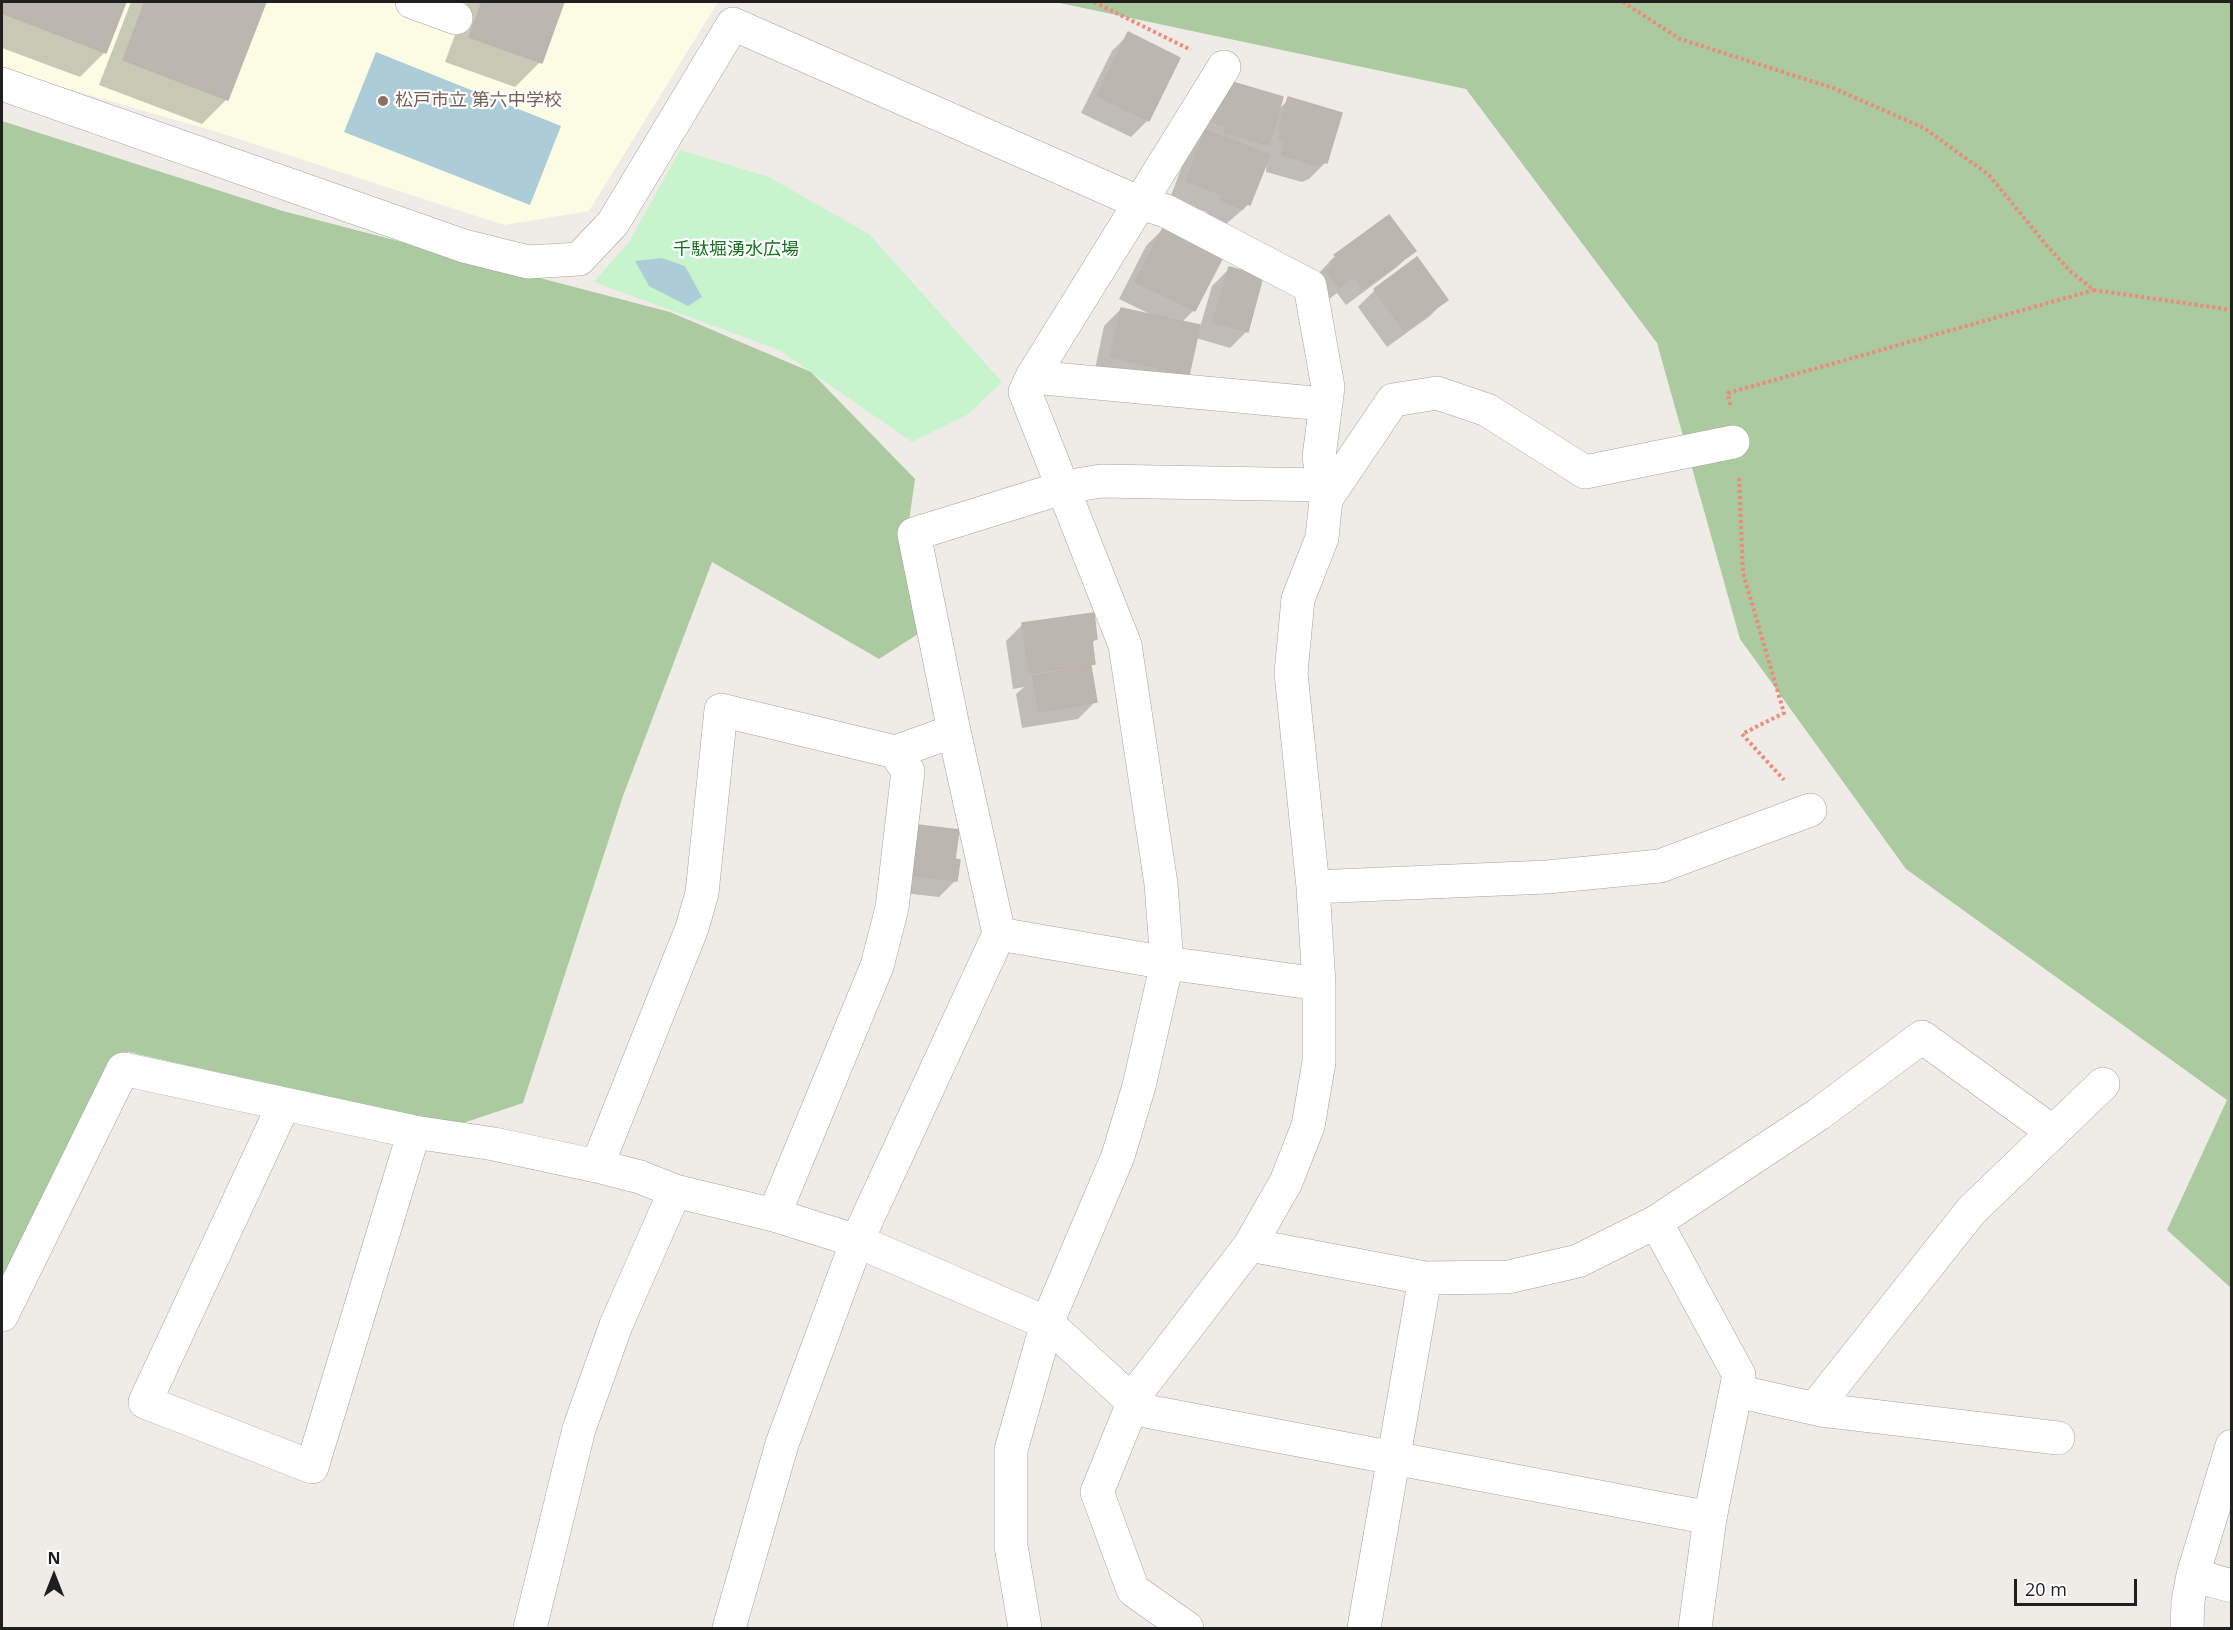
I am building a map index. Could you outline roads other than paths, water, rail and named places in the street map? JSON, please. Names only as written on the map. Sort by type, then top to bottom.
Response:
[{"type":"street","points":[[412,2],[456,18]]},
{"type":"street","points":[[2,84],[464,246],[528,262],[579,260],[613,224],[733,24],[1138,202],[1166,211],[1310,286],[1328,387],[1319,457],[1326,492],[1322,538],[1298,598],[1291,673],[1313,887],[1319,984],[1319,1062],[1308,1126],[1286,1182],[1250,1245],[1152,1372],[1131,1405],[1097,1492],[1133,1590],[1187,1629]]},
{"type":"street","points":[[1025,1629],[1011,1546],[1011,1450],[1047,1323],[1118,1156],[1140,1086],[1167,963],[1161,884],[1125,645],[1026,392],[1032,377],[1138,202],[1224,67]]},
{"type":"street","points":[[1032,377],[1324,404]]},
{"type":"street","points":[[1326,492],[1393,400],[1437,393],[1487,410],[1585,472],[1733,442]]},
{"type":"street","points":[[729,1629],[782,1444],[857,1241],[999,934],[954,731],[914,534],[1065,487],[1101,481],[1326,492]]},
{"type":"street","points":[[597,1166],[692,928],[702,893],[720,710],[895,752],[954,731]]},
{"type":"street","points":[[774,1215],[877,966],[892,908],[908,771],[895,752]]},
{"type":"street","points":[[1313,887],[1547,877],[1660,866],[1810,810]]},
{"type":"street","points":[[999,934],[1167,963],[1319,984]]},
{"type":"street","points":[[1250,1245],[1425,1278],[1508,1276],[1578,1261],[1656,1222],[1819,1114],[1922,1037],[2053,1132]]},
{"type":"street","points":[[2,1315],[123,1069],[414,1132],[494,1144],[597,1166],[640,1177],[675,1191],[774,1215],[857,1241],[1047,1323],[1131,1405],[1710,1518]]},
{"type":"street","points":[[1815,1408],[1971,1211],[2103,1084]]},
{"type":"street","points":[[284,1104],[145,1401],[312,1467],[414,1132]]},
{"type":"street","points":[[530,1629],[579,1429],[616,1325],[675,1191]]},
{"type":"street","points":[[1656,1222],[1739,1375],[1710,1518],[1695,1629]]},
{"type":"street","points":[[1364,1629],[1425,1278]]},
{"type":"street","points":[[1736,1391],[1815,1408],[1914,1423],[2058,1437]]},
{"type":"street","points":[[2187,1629],[2188,1601],[2193,1575],[2232,1446]]},
{"type":"street","points":[[2193,1575],[2232,1586]]},
{"type":"water","points":[[376,52],[561,126],[530,205],[344,132]]},
{"type":"water","points":[[662,258],[685,266],[702,297],[688,306],[649,286],[635,261]]},
{"type":"place","name":"松戸市立 第六中学校","points":[[383,101]]},
{"type":"park label","name":"千駄堀湧水広場","points":[[736,250]]}]
